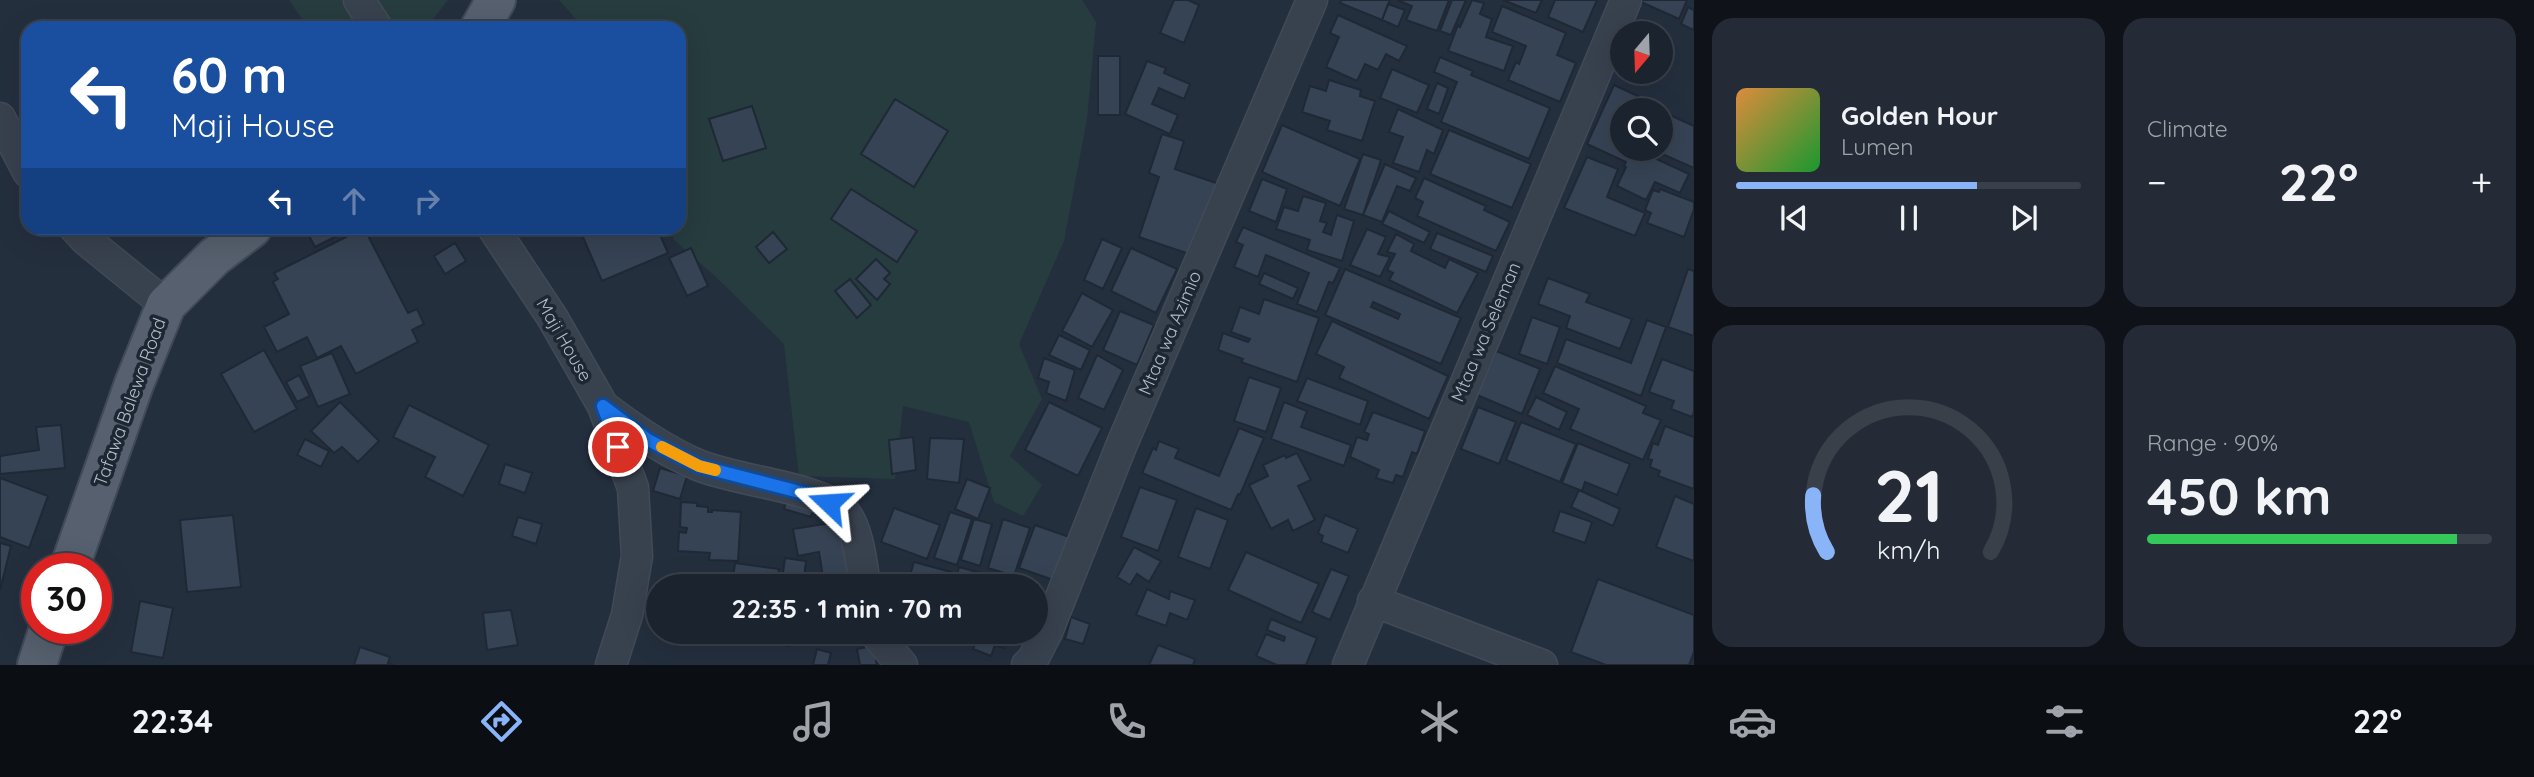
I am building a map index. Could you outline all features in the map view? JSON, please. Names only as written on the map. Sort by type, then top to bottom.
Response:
[{"type":"main road","points":[[484,21],[496,0]]},
{"type":"main road","name":"Tafawa Balewa Road","points":[[75,553],[134,384],[166,305],[214,257],[243,235]]},
{"type":"main road","points":[[37,665],[44,644]]},
{"type":"street","points":[[359,0],[372,21]]},
{"type":"street","name":"Mtaa wa Azimio","points":[[1027,665],[1047,632],[1122,444],[1312,0]]},
{"type":"street","name":"Mtaa wa Seleman","points":[[1348,665],[1626,0]]},
{"type":"street","points":[[0,118],[21,158]]},
{"type":"street","points":[[81,235],[166,305]]},
{"type":"street","name":"Maji House","points":[[498,235],[552,317],[603,406],[633,488],[637,556],[627,615],[611,665]]},
{"type":"street","points":[[603,406],[648,440],[699,466],[815,496],[843,511],[858,540],[864,574]]},
{"type":"street","points":[[1373,601],[1542,665]]},
{"type":"street","points":[[884,644],[902,665]]},
{"type":"green space","points":[[289,0],[349,0],[362,21],[303,21]]},
{"type":"green space","points":[[370,0],[448,0],[432,21],[386,21]]},
{"type":"green space","points":[[559,0],[1082,0],[1096,22],[1087,119],[1064,241],[1019,344],[1042,399],[1010,456],[1042,485],[1023,516],[994,502],[969,422],[903,406],[895,479],[799,476],[784,344],[674,240],[672,235],[686,235],[686,21],[578,21]]},
{"type":"building","points":[[1174,0],[1188,0],[1199,5],[1184,43],[1160,33]]},
{"type":"building","points":[[1342,0],[1390,0],[1382,20],[1340,3]]},
{"type":"building","points":[[1397,0],[1449,0],[1437,31],[1406,20],[1412,6]]},
{"type":"building","points":[[1452,0],[1466,0],[1451,35],[1440,31]]},
{"type":"building","points":[[1472,0],[1484,3],[1480,14],[1492,19],[1486,37],[1513,46],[1504,71],[1448,51]]},
{"type":"building","points":[[1503,0],[1542,0],[1536,13]]},
{"type":"building","points":[[1555,0],[1597,0],[1583,32],[1548,17]]},
{"type":"building","points":[[1687,0],[1679,19],[1641,2]]},
{"type":"building","points":[[1388,4],[1405,10],[1398,27],[1382,20]]},
{"type":"building","points":[[1502,6],[1566,33],[1557,55],[1576,63],[1560,102],[1508,80],[1516,62],[1519,64],[1526,46],[1492,32]]},
{"type":"building","points":[[1688,7],[1694,10],[1694,30],[1681,24]]},
{"type":"building","points":[[1338,15],[1407,46],[1399,61],[1386,54],[1378,70],[1365,64],[1357,81],[1326,67],[1339,37],[1330,33]]},
{"type":"building","points":[[1098,56],[1120,56],[1120,115],[1098,115]]},
{"type":"building","points":[[1440,57],[1473,71],[1471,75],[1550,108],[1529,159],[1441,122],[1457,82],[1434,72]]},
{"type":"building","points":[[1147,61],[1166,68],[1164,73],[1190,84],[1184,99],[1159,88],[1152,104],[1178,115],[1170,134],[1125,114]]},
{"type":"building","points":[[1392,69],[1429,85],[1417,113],[1380,98]]},
{"type":"building","points":[[1329,80],[1361,90],[1360,96],[1375,101],[1362,141],[1327,130],[1330,121],[1302,112],[1310,86],[1326,91]]},
{"type":"building","points":[[1437,83],[1448,88],[1439,114],[1427,109]]},
{"type":"building","points":[[1614,85],[1640,97],[1610,98],[1610,155],[1587,144]]},
{"type":"building","points":[[895,99],[948,131],[914,187],[861,154]]},
{"type":"building","points":[[752,106],[766,148],[723,161],[709,119]]},
{"type":"building","points":[[1398,109],[1443,130],[1434,154],[1427,150],[1419,172],[1393,163],[1403,137],[1389,132]]},
{"type":"building","points":[[1673,116],[1694,126],[1694,168],[1673,159]]},
{"type":"building","points":[[1282,125],[1360,159],[1340,206],[1262,172]]},
{"type":"building","points":[[1449,130],[1531,164],[1512,208],[1430,174]]},
{"type":"building","points":[[1162,134],[1184,141],[1175,169],[1225,186],[1201,258],[1139,237],[1159,177],[1149,173]]},
{"type":"building","points":[[1363,154],[1381,160],[1363,215],[1344,209]]},
{"type":"building","points":[[1587,157],[1618,169],[1607,197],[1645,213],[1635,236],[1564,208]]},
{"type":"building","points":[[1624,161],[1661,161],[1689,174],[1680,193],[1655,182],[1646,200],[1617,186],[1626,162]]},
{"type":"building","points":[[1385,164],[1416,178],[1410,191],[1397,186],[1382,222],[1363,215]]},
{"type":"building","points":[[1424,178],[1486,206],[1484,210],[1510,222],[1496,251],[1417,216],[1423,202],[1415,198]]},
{"type":"building","points":[[1262,179],[1287,189],[1276,222],[1249,211]]},
{"type":"building","points":[[851,189],[917,231],[897,262],[831,219]]},
{"type":"building","points":[[1660,189],[1694,202],[1684,237],[1647,223],[1651,213],[1645,210],[1653,190],[1659,192]]},
{"type":"building","points":[[1303,196],[1326,203],[1320,221],[1327,223],[1323,232],[1331,235],[1337,215],[1354,221],[1342,261],[1307,250],[1310,240],[1276,229],[1284,207],[1298,211]]},
{"type":"building","points":[[1389,211],[1430,232],[1424,243],[1382,224]]},
{"type":"building","points":[[1243,227],[1340,268],[1333,283],[1329,282],[1317,312],[1297,304],[1309,273],[1266,255],[1258,277],[1234,267],[1243,245],[1236,242]]},
{"type":"building","points":[[1367,229],[1386,237],[1378,254],[1390,257],[1380,277],[1350,265]]},
{"type":"building","points":[[773,232],[787,249],[769,263],[756,247]]},
{"type":"building","points":[[1437,233],[1493,256],[1486,272],[1430,249]]},
{"type":"building","points":[[1396,234],[1414,244],[1411,251],[1445,268],[1449,259],[1478,273],[1457,313],[1389,280],[1393,273],[1387,270],[1395,254],[1387,252]]},
{"type":"building","points":[[309,235],[339,235],[315,247]]},
{"type":"building","points":[[350,235],[368,235],[408,313],[417,309],[424,324],[412,330],[418,342],[356,374],[341,346],[317,358],[307,337],[277,352],[264,327],[289,314],[273,282],[278,279],[274,273]]},
{"type":"building","points":[[582,235],[660,235],[668,253],[602,281]]},
{"type":"building","points":[[1102,239],[1122,248],[1103,289],[1084,280]]},
{"type":"building","points":[[455,243],[466,261],[445,274],[434,256]]},
{"type":"building","points":[[691,248],[708,286],[687,296],[669,258]]},
{"type":"building","points":[[1131,248],[1177,269],[1156,313],[1111,291]]},
{"type":"building","points":[[876,259],[890,273],[884,279],[890,284],[877,300],[856,279]]},
{"type":"building","points":[[1345,269],[1461,318],[1441,364],[1325,315]],"holes":[[[1373,302],[1400,314],[1398,319],[1371,307]]]},
{"type":"building","points":[[1688,269],[1694,271],[1694,336],[1668,327]]},
{"type":"building","points":[[1264,273],[1298,288],[1293,299],[1259,284]]},
{"type":"building","points":[[1548,278],[1590,294],[1586,302],[1632,319],[1620,349],[1566,328],[1570,316],[1538,304]]},
{"type":"building","points":[[850,279],[871,305],[857,318],[835,291]]},
{"type":"building","points":[[1082,293],[1113,310],[1092,347],[1062,331]]},
{"type":"building","points":[[1264,299],[1319,318],[1297,382],[1241,362],[1243,359],[1218,350],[1223,333],[1248,342],[1250,339],[1231,332],[1240,307],[1259,314]]},
{"type":"building","points":[[1120,311],[1154,325],[1137,365],[1103,350]]},
{"type":"building","points":[[1532,317],[1560,327],[1547,364],[1519,354]]},
{"type":"building","points":[[1647,320],[1666,327],[1641,396],[1557,363],[1566,339],[1631,363]]},
{"type":"building","points":[[1332,321],[1448,376],[1429,419],[1339,378],[1344,367],[1316,354]]},
{"type":"building","points":[[1059,335],[1090,350],[1081,370],[1049,355]]},
{"type":"building","points":[[264,350],[297,409],[254,432],[221,374]]},
{"type":"building","points":[[1496,351],[1540,369],[1522,414],[1477,395]]},
{"type":"building","points":[[332,353],[350,394],[318,407],[300,366]]},
{"type":"building","points":[[1097,355],[1123,370],[1104,410],[1078,398]]},
{"type":"building","points":[[1044,358],[1075,370],[1066,401],[1046,393],[1049,382],[1038,378]]},
{"type":"building","points":[[1662,359],[1694,371],[1692,417],[1671,409],[1674,401],[1649,392]]},
{"type":"building","points":[[1555,366],[1646,406],[1643,413],[1661,420],[1643,460],[1570,429],[1579,409],[1543,393]]},
{"type":"building","points":[[299,375],[310,396],[297,402],[286,382]]},
{"type":"building","points":[[1249,377],[1281,388],[1266,432],[1234,421]]},
{"type":"building","points":[[1307,378],[1368,401],[1360,425],[1297,401]]},
{"type":"building","points":[[1536,397],[1567,412],[1559,430],[1527,415]]},
{"type":"building","points":[[340,402],[379,441],[358,462],[342,447],[334,453],[311,431]]},
{"type":"building","points":[[1049,402],[1102,428],[1078,476],[1025,450]]},
{"type":"building","points":[[1284,402],[1307,411],[1301,427],[1351,445],[1344,466],[1271,439]]},
{"type":"building","points":[[409,405],[489,445],[463,496],[425,477],[435,457],[393,437]]},
{"type":"building","points":[[1478,407],[1516,422],[1499,464],[1461,449]]},
{"type":"building","points":[[1373,412],[1425,431],[1417,454],[1412,452],[1403,477],[1396,475],[1393,483],[1376,478],[1379,470],[1350,457],[1357,437],[1367,440],[1369,434],[1364,432]]},
{"type":"building","points":[[1521,422],[1576,444],[1560,482],[1506,460]]},
{"type":"building","points":[[61,425],[65,468],[0,474],[0,456],[39,450],[36,427]]},
{"type":"building","points":[[1665,426],[1694,437],[1694,489],[1658,476],[1660,471],[1650,467],[1652,460],[1648,459],[1653,443],[1658,445]]},
{"type":"building","points":[[1239,428],[1264,438],[1231,510],[1142,473],[1159,441],[1179,449],[1175,458],[1219,476]]},
{"type":"building","points":[[913,437],[916,470],[892,474],[889,440]]},
{"type":"building","points":[[930,438],[964,439],[959,483],[927,479]]},
{"type":"building","points":[[305,439],[329,451],[321,467],[297,455]]},
{"type":"building","points":[[1578,443],[1630,464],[1617,495],[1585,482],[1582,491],[1562,483]]},
{"type":"building","points":[[1297,453],[1311,480],[1298,486],[1315,520],[1293,531],[1288,520],[1271,529],[1249,485],[1268,476],[1263,465],[1285,455],[1286,458]]},
{"type":"building","points":[[505,464],[532,473],[525,493],[499,484]]},
{"type":"building","points":[[660,468],[687,476],[680,499],[653,491]]},
{"type":"building","points":[[0,478],[48,496],[29,548],[0,537]]},
{"type":"building","points":[[967,479],[990,488],[978,519],[955,509]]},
{"type":"building","points":[[1140,487],[1177,500],[1158,551],[1121,537]]},
{"type":"building","points":[[1579,490],[1620,509],[1613,526],[1571,507]]},
{"type":"building","points":[[1675,496],[1694,504],[1694,561],[1656,547]]},
{"type":"building","points":[[787,499],[814,506],[811,517],[784,509]]},
{"type":"building","points":[[681,502],[708,507],[708,512],[741,512],[738,561],[709,560],[710,553],[678,551],[679,532],[686,533],[687,528],[680,527]]},
{"type":"building","points":[[894,508],[940,525],[927,559],[881,542]]},
{"type":"building","points":[[1196,508],[1228,520],[1210,569],[1178,557]]},
{"type":"building","points":[[1560,511],[1592,522],[1585,543],[1553,532]]},
{"type":"building","points":[[950,512],[972,519],[957,565],[934,558]]},
{"type":"building","points":[[233,515],[241,587],[187,592],[180,520]]},
{"type":"building","points":[[1325,515],[1358,529],[1348,553],[1321,542],[1323,536],[1318,533]]},
{"type":"building","points":[[518,517],[542,524],[536,544],[512,536]]},
{"type":"building","points":[[974,519],[992,524],[980,566],[961,560]]},
{"type":"building","points":[[1003,519],[1030,528],[1015,574],[988,568]]},
{"type":"building","points":[[843,521],[853,574],[823,574],[819,552],[798,556],[793,529]]},
{"type":"building","points":[[1035,525],[1081,541],[1065,584],[1048,578],[1048,574],[1036,574],[1019,568]]},
{"type":"building","points":[[0,543],[11,546],[0,590]]},
{"type":"building","points":[[1134,547],[1161,561],[1149,582],[1137,574],[1130,585],[1117,577]]},
{"type":"building","points":[[1246,552],[1319,584],[1301,623],[1228,590]]},
{"type":"building","points":[[785,558],[806,561],[804,574],[783,574]]},
{"type":"building","points":[[914,562],[951,572],[950,574],[910,574]]},
{"type":"building","points":[[735,563],[779,569],[778,574],[734,574]]},
{"type":"building","points":[[959,567],[984,574],[957,574]]},
{"type":"building","points":[[1331,569],[1349,576],[1330,620],[1312,612]]},
{"type":"building","points":[[1598,579],[1694,615],[1694,652],[1689,665],[1606,665],[1571,652]]},
{"type":"building","points":[[1147,589],[1169,599],[1170,591],[1195,600],[1187,620],[1170,613],[1166,626],[1136,615]]},
{"type":"building","points":[[140,601],[173,608],[163,658],[131,652]]},
{"type":"building","points":[[511,610],[518,645],[487,650],[483,613]]},
{"type":"building","points":[[1071,617],[1090,624],[1083,644],[1065,639]]},
{"type":"building","points":[[1271,619],[1317,638],[1306,665],[1277,665],[1256,656],[1266,634],[1284,641],[1285,637],[1267,630]]},
{"type":"building","points":[[975,644],[1005,644],[1004,648],[995,645],[991,656],[973,649]]},
{"type":"building","points":[[1158,645],[1195,659],[1193,665],[1149,665]]},
{"type":"building","points":[[873,646],[877,665],[860,665],[857,649]]},
{"type":"building","points":[[360,647],[390,657],[388,663],[394,665],[354,665]]},
{"type":"building","points":[[817,649],[831,653],[828,665],[813,665]]},
{"type":"slow traffic","points":[[662,447],[699,466],[715,470]]},
{"type":"route","points":[[618,447],[603,406],[648,440],[699,466],[815,496],[829,503]]}]
